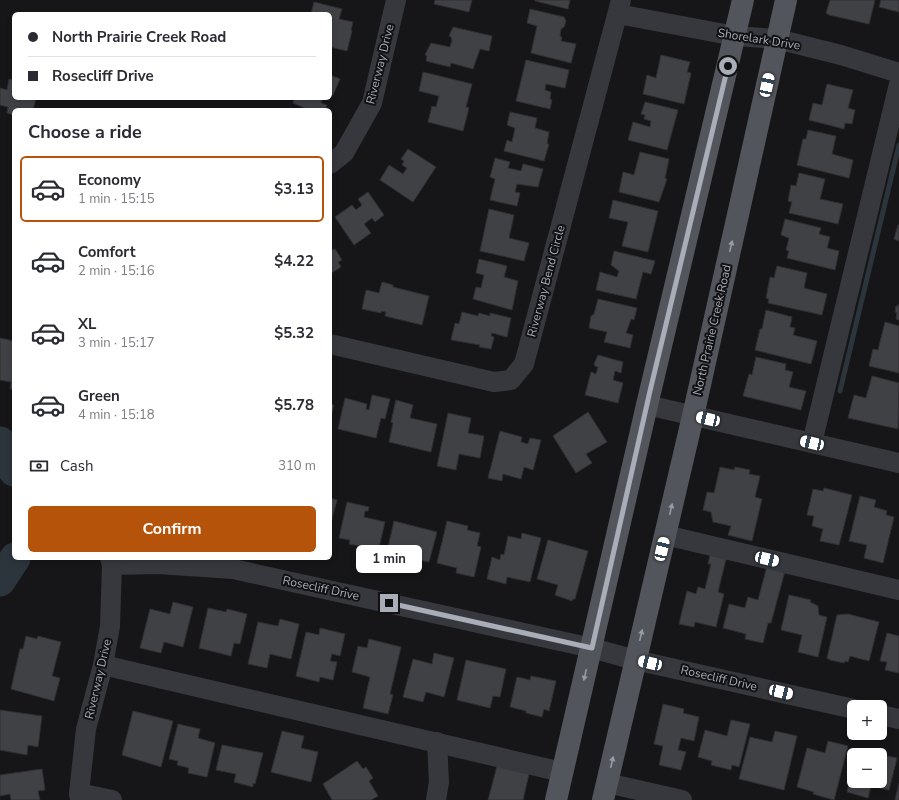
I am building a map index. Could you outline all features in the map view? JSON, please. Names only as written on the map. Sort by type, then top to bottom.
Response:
[{"type":"main road","points":[[556,800],[647,405],[743,0]]},
{"type":"main road","name":"North Prairie Creek Road","points":[[605,791],[693,416],[786,0]]},
{"type":"street","name":"Riverway Drive","points":[[332,162],[344,153],[372,103],[396,0]]},
{"type":"street","name":"Shorelark Drive","points":[[619,7],[735,36],[777,40],[841,55],[899,72]]},
{"type":"street","name":"Riverway Bend Circle","points":[[332,344],[494,382],[511,380],[524,364],[619,7]]},
{"type":"street","points":[[812,443],[899,84]]},
{"type":"street","points":[[647,405],[899,463]]},
{"type":"street","points":[[665,535],[899,590]]},
{"type":"street","name":"Riverway Drive","points":[[79,796],[86,729],[103,665],[110,626],[111,561]]},
{"type":"street","name":"Rosecliff Drive","points":[[111,561],[233,569],[592,648],[635,660],[847,707]]},
{"type":"street","points":[[103,665],[562,772]]},
{"type":"street","points":[[887,716],[899,719]]},
{"type":"street","points":[[436,742],[439,782],[436,800]]},
{"type":"street","points":[[605,791],[682,800]]},
{"type":"street","points":[[79,796],[112,800]]},
{"type":"building","points":[[435,0],[472,0],[469,12],[434,4]]},
{"type":"building","points":[[535,0],[570,0],[568,9]]},
{"type":"building","points":[[830,0],[875,0],[869,24],[829,15],[826,13]]},
{"type":"building","points":[[881,0],[899,0],[899,12],[879,7]]},
{"type":"building","points":[[314,2],[342,9],[339,19],[353,22],[347,51],[332,47],[332,12],[312,12]]},
{"type":"building","points":[[530,9],[564,17],[566,21],[564,27],[561,29],[561,41],[576,44],[571,63],[531,53],[537,26],[527,23]]},
{"type":"building","points":[[453,27],[492,36],[489,51],[480,49],[473,69],[451,63],[450,67],[426,61],[427,56],[425,55],[431,43],[450,47],[452,40],[449,36]]},
{"type":"building","points":[[661,55],[690,62],[687,72],[691,73],[684,104],[643,94],[647,75],[656,78]]},
{"type":"building","points":[[526,60],[569,70],[565,88],[546,84],[545,90],[551,92],[550,99],[552,100],[550,109],[516,101]]},
{"type":"building","points":[[423,72],[472,84],[466,107],[469,108],[463,131],[428,122],[432,106],[436,107],[439,96],[419,91]]},
{"type":"building","points":[[332,76],[340,79],[332,95]]},
{"type":"building","points":[[9,79],[12,80],[12,100],[36,100],[34,108],[12,108],[12,114],[7,113],[8,107],[0,105],[0,88],[7,90]]},
{"type":"building","points":[[827,84],[853,90],[848,108],[855,110],[852,124],[845,123],[844,129],[809,120],[813,103],[822,105]]},
{"type":"building","points":[[294,100],[322,100],[321,103],[327,105],[326,108],[304,108],[293,103]]},
{"type":"building","points":[[645,102],[678,110],[667,150],[628,140],[633,122],[650,127],[651,121],[644,119],[645,115],[641,114]]},
{"type":"building","points":[[510,112],[537,118],[535,128],[549,132],[547,144],[549,144],[544,161],[504,151],[507,140],[512,142],[515,128],[507,125]]},
{"type":"building","points":[[808,130],[836,136],[832,154],[853,160],[849,178],[797,165],[803,139],[806,139]]},
{"type":"building","points":[[408,149],[436,167],[413,202],[380,180],[389,165],[403,174],[407,168],[402,165],[404,161],[401,159]]},
{"type":"building","points":[[640,152],[669,159],[665,178],[667,179],[659,202],[619,192],[623,172],[634,175]]},
{"type":"building","points":[[495,158],[510,162],[508,168],[521,171],[523,164],[543,169],[538,187],[517,184],[515,192],[520,193],[517,206],[490,200],[495,179],[490,177]]},
{"type":"building","points":[[799,173],[825,179],[820,199],[843,204],[838,224],[789,213],[792,202],[788,201],[791,185],[796,186]]},
{"type":"building","points":[[368,192],[384,215],[375,222],[372,218],[364,224],[371,233],[354,245],[335,217],[352,205],[356,210],[362,205],[358,199]]},
{"type":"building","points":[[613,200],[658,211],[648,252],[622,246],[628,222],[609,218]]},
{"type":"building","points":[[489,209],[514,215],[509,238],[529,243],[524,261],[480,251]]},
{"type":"building","points":[[785,219],[821,228],[819,234],[830,237],[827,248],[839,251],[835,270],[787,258],[789,251],[786,250],[789,238],[781,235]]},
{"type":"building","points":[[899,225],[899,241],[894,239]]},
{"type":"building","points":[[335,249],[342,260],[338,262],[341,267],[332,273],[332,250]]},
{"type":"building","points":[[614,251],[655,261],[651,274],[643,272],[636,299],[596,290],[600,272],[617,277],[619,271],[611,265]]},
{"type":"building","points":[[479,259],[507,266],[504,277],[518,281],[512,310],[473,299],[476,287],[481,288],[484,275],[476,273]]},
{"type":"building","points":[[777,266],[807,273],[804,288],[827,294],[822,315],[768,303],[769,299],[766,298],[770,277],[774,278]]},
{"type":"building","points":[[382,282],[393,285],[393,287],[429,296],[422,325],[385,316],[386,312],[381,311],[381,313],[362,309],[366,290],[379,293]]},
{"type":"building","points":[[598,299],[637,308],[634,320],[631,319],[626,333],[633,335],[630,348],[604,342],[607,332],[589,328],[591,316],[594,314]]},
{"type":"building","points":[[899,304],[899,320],[896,319],[897,313],[895,312],[896,306]]},
{"type":"building","points":[[766,310],[792,317],[790,327],[795,328],[793,335],[817,341],[811,364],[755,350]]},
{"type":"building","points":[[462,312],[478,316],[479,313],[490,316],[490,313],[511,318],[507,337],[492,333],[491,336],[494,337],[491,349],[479,347],[480,345],[451,340],[455,323],[459,324]]},
{"type":"building","points":[[885,322],[899,326],[899,373],[869,366],[873,349],[878,350]]},
{"type":"building","points":[[0,338],[12,341],[12,390],[10,389],[11,382],[0,380]]},
{"type":"building","points":[[598,355],[623,362],[621,373],[615,371],[613,380],[623,383],[618,403],[585,395],[591,372],[596,374],[598,367],[594,364]]},
{"type":"building","points":[[756,357],[786,364],[785,370],[793,372],[789,387],[806,391],[801,410],[743,396],[749,374],[752,375]]},
{"type":"building","points":[[872,376],[899,383],[898,429],[848,418],[854,395],[866,398]]},
{"type":"building","points":[[372,395],[390,399],[385,419],[381,418],[376,438],[338,429],[345,398],[367,404],[366,409],[369,410]]},
{"type":"building","points":[[396,400],[413,405],[410,418],[437,424],[431,452],[389,442],[393,423],[391,422]]},
{"type":"building","points":[[588,412],[607,442],[586,454],[592,463],[576,473],[553,436]]},
{"type":"building","points":[[448,413],[471,418],[468,433],[484,436],[480,458],[459,454],[456,470],[437,466]]},
{"type":"building","points":[[500,431],[522,437],[521,442],[528,444],[530,438],[541,440],[533,470],[524,467],[521,479],[503,474],[502,481],[488,478]]},
{"type":"building","points":[[720,467],[734,470],[735,467],[750,470],[749,474],[760,476],[755,497],[762,499],[752,541],[728,535],[731,526],[713,522],[711,512],[703,510],[707,492],[714,493]]},
{"type":"building","points":[[824,488],[852,495],[839,545],[820,541],[823,529],[812,526],[814,516],[807,515],[813,489],[823,491]]},
{"type":"building","points":[[860,496],[876,500],[874,507],[887,511],[886,515],[894,517],[883,563],[864,558],[867,545],[849,541]]},
{"type":"building","points":[[332,499],[337,500],[332,519]]},
{"type":"building","points":[[347,502],[369,507],[368,511],[365,511],[364,517],[385,522],[377,556],[359,551],[360,546],[349,544],[350,540],[339,538]]},
{"type":"building","points":[[394,521],[437,532],[429,562],[402,557],[401,560],[386,556]]},
{"type":"building","points":[[447,521],[468,526],[467,530],[480,533],[477,546],[481,547],[474,577],[456,573],[457,568],[437,563]]},
{"type":"building","points":[[522,533],[541,538],[530,582],[507,577],[506,584],[487,579],[492,557],[500,560],[501,554],[504,555],[508,536],[521,539]]},
{"type":"building","points":[[548,540],[588,551],[575,599],[572,601],[555,595],[558,585],[537,579]]},
{"type":"building","points":[[710,555],[726,559],[718,592],[724,594],[716,627],[695,622],[694,627],[679,624],[687,591],[696,594],[698,587],[705,589],[711,564],[708,564]]},
{"type":"building","points":[[767,566],[785,571],[771,623],[768,623],[763,643],[745,639],[746,634],[723,628],[729,604],[745,608],[748,597],[758,600]]},
{"type":"building","points":[[789,595],[811,600],[810,602],[818,606],[819,615],[827,617],[818,657],[798,652],[802,635],[781,630]]},
{"type":"building","points":[[173,602],[193,607],[183,647],[164,642],[161,653],[140,648],[150,609],[170,614]]},
{"type":"building","points":[[208,608],[226,612],[227,609],[247,614],[240,644],[234,643],[231,656],[199,648]]},
{"type":"building","points":[[848,614],[879,622],[869,661],[850,656],[848,662],[845,661],[844,663],[827,658],[837,615]]},
{"type":"building","points":[[280,619],[299,624],[291,659],[270,654],[267,668],[248,664],[258,622],[278,626]]},
{"type":"building","points":[[320,628],[345,634],[340,656],[332,654],[330,661],[337,662],[333,680],[320,677],[319,682],[296,676],[306,632],[319,635]]},
{"type":"building","points":[[887,633],[899,636],[899,673],[885,670],[887,662],[880,661]]},
{"type":"building","points":[[26,636],[37,639],[38,636],[61,642],[52,676],[60,678],[54,701],[11,689],[20,649],[23,649]]},
{"type":"building","points":[[369,639],[401,647],[390,694],[393,695],[388,714],[363,708],[370,677],[352,672],[358,646],[367,648]]},
{"type":"building","points":[[434,653],[454,658],[444,697],[426,692],[423,702],[403,697],[413,659],[432,664]]},
{"type":"building","points":[[466,660],[506,669],[500,697],[493,696],[490,708],[457,700]]},
{"type":"building","points":[[531,676],[556,681],[549,711],[544,709],[542,717],[510,707],[517,677],[530,680]]},
{"type":"building","points":[[663,704],[684,709],[683,713],[699,717],[694,741],[681,738],[678,750],[686,752],[681,770],[659,765],[663,746],[654,744]]},
{"type":"building","points":[[0,710],[42,716],[38,747],[28,745],[27,755],[0,750]]},
{"type":"building","points":[[133,711],[173,721],[161,767],[122,755]]},
{"type":"building","points":[[731,720],[750,724],[739,767],[732,765],[731,770],[711,765],[712,761],[698,757],[705,730],[727,736]]},
{"type":"building","points":[[178,724],[200,729],[198,738],[215,743],[207,777],[188,773],[189,768],[177,765],[178,761],[169,759]]},
{"type":"building","points":[[282,731],[304,736],[301,748],[318,752],[311,782],[271,772]]},
{"type":"building","points":[[775,731],[797,736],[784,790],[739,779],[750,737],[772,742]]},
{"type":"building","points":[[828,741],[848,746],[834,800],[813,794],[814,792],[797,787],[807,748],[825,753]]},
{"type":"building","points":[[222,745],[263,753],[253,787],[234,782],[236,774],[216,770]]},
{"type":"building","points":[[887,756],[897,758],[889,790],[880,788],[887,788]]},
{"type":"building","points":[[357,761],[363,769],[366,767],[373,778],[369,781],[378,796],[371,800],[332,800],[323,784]]},
{"type":"building","points":[[497,766],[529,774],[523,800],[488,800]]},
{"type":"building","points":[[42,769],[45,790],[38,791],[40,800],[11,800],[10,794],[0,796],[0,775]]},
{"type":"building","points":[[899,783],[899,800],[895,800]]},
{"type":"building","points":[[848,788],[870,788],[868,798],[847,792]]},
{"type":"waterway","points":[[840,391],[899,145]]},
{"type":"waterway","points":[[0,442],[12,467]]},
{"type":"waterway","points":[[0,581],[14,560]]},
{"type":"route","points":[[389,603],[592,648],[650,391],[728,66]]}]
